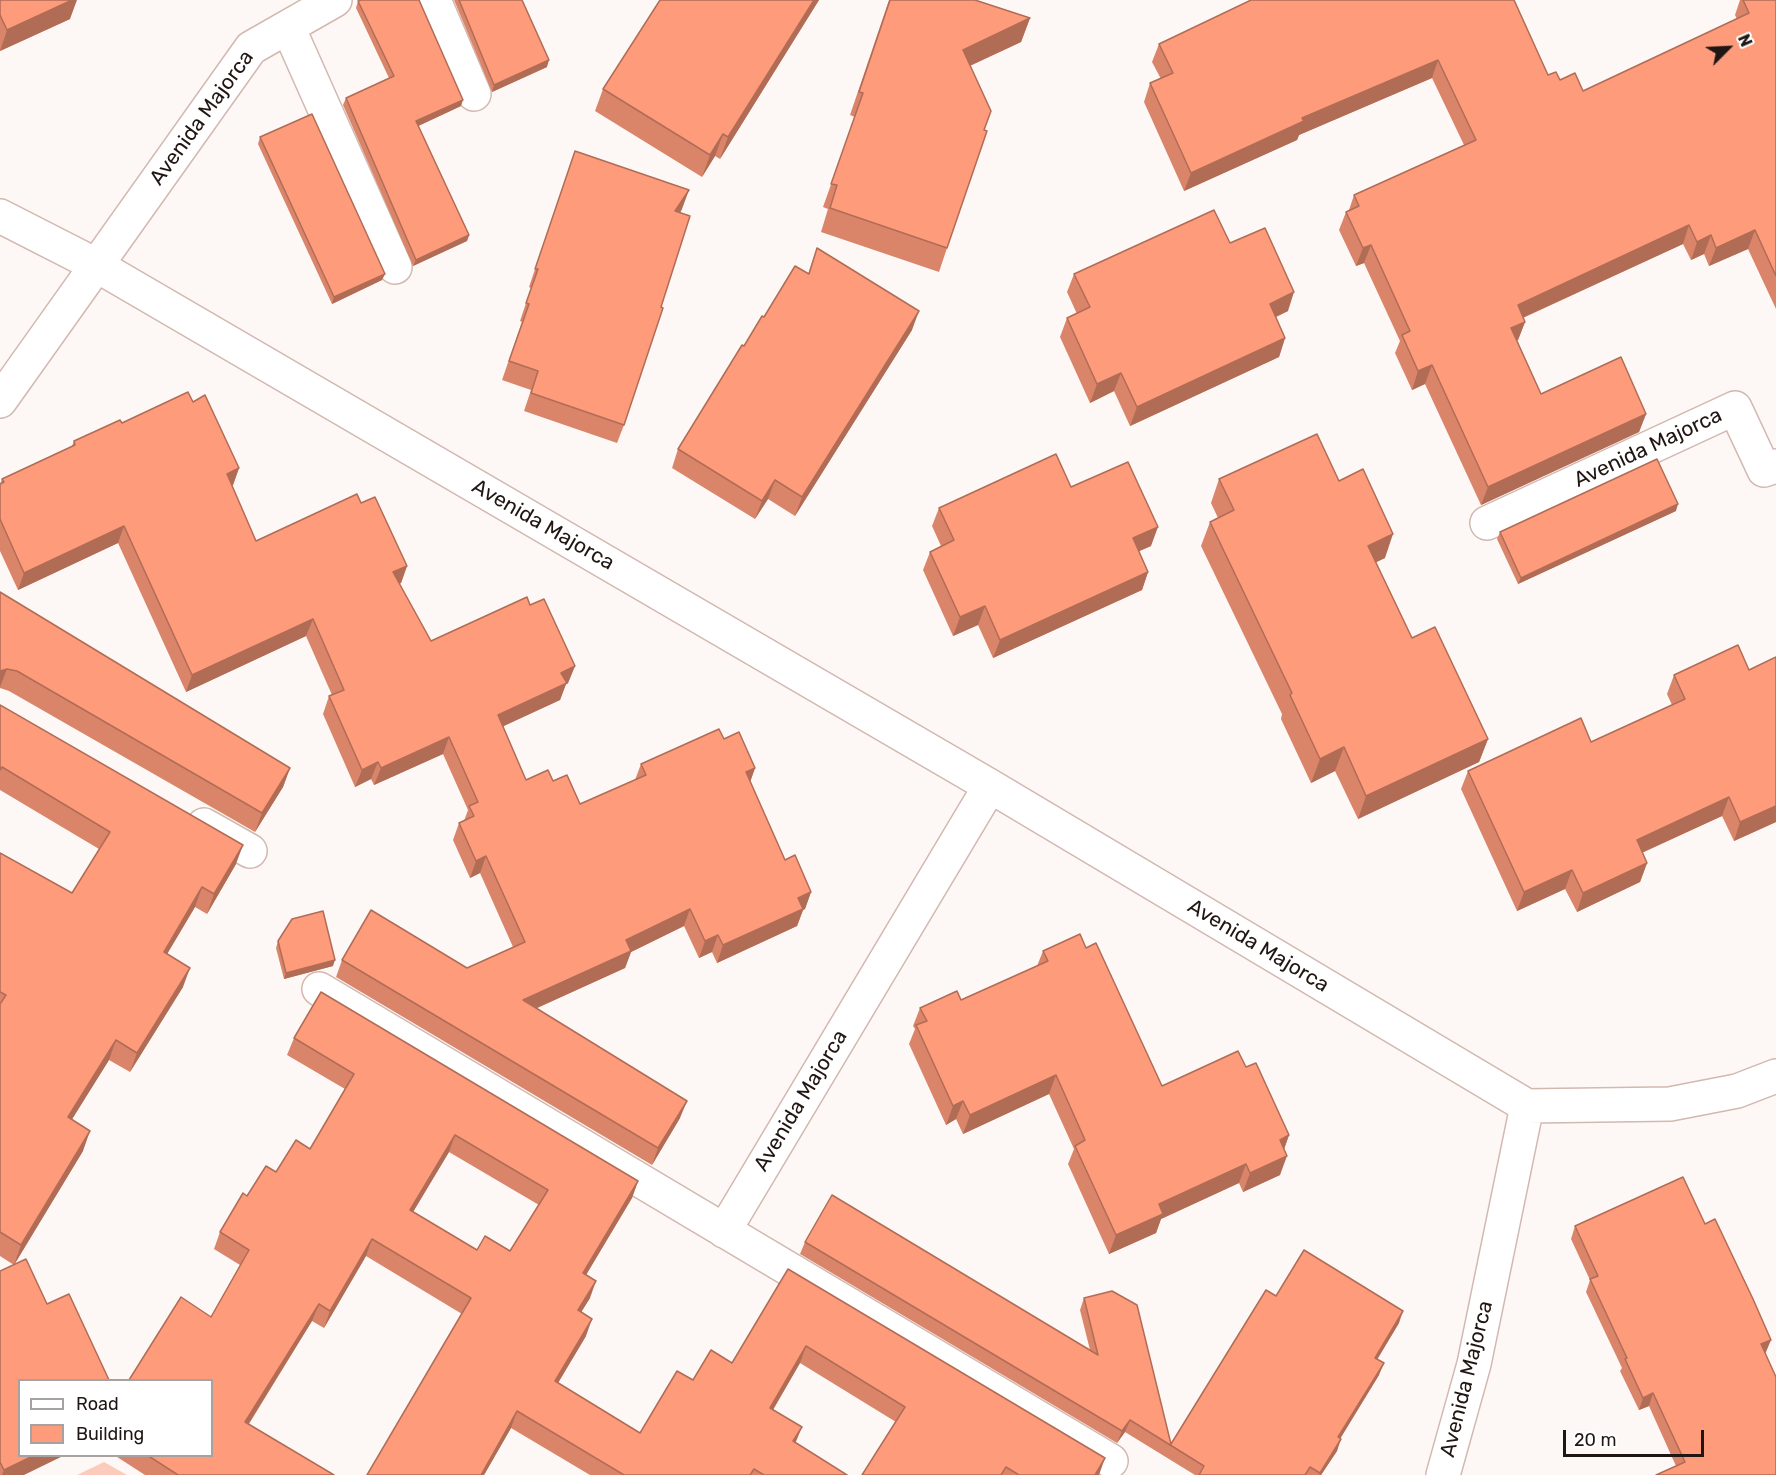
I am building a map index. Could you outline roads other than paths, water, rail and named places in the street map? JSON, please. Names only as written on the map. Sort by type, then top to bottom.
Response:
[{"type":"street","name":"Avenida Majorca","points":[[0,401],[250,48],[335,0]]},
{"type":"street","points":[[434,0],[474,94]]},
{"type":"street","points":[[288,27],[395,267]]},
{"type":"street","name":"Avenida Majorca","points":[[0,216],[96,265],[990,786],[1527,1106],[1474,1364],[1443,1475]]},
{"type":"street","name":"Avenida Majorca","points":[[1487,523],[1735,408],[1764,470],[1776,466]]},
{"type":"street","name":"Avenida Majorca","points":[[724,1231],[990,786]]},
{"type":"street","points":[[180,811],[250,851]]},
{"type":"street","points":[[319,989],[1111,1461]]},
{"type":"street","points":[[1527,1106],[1670,1104],[1737,1091],[1776,1076]]}]
